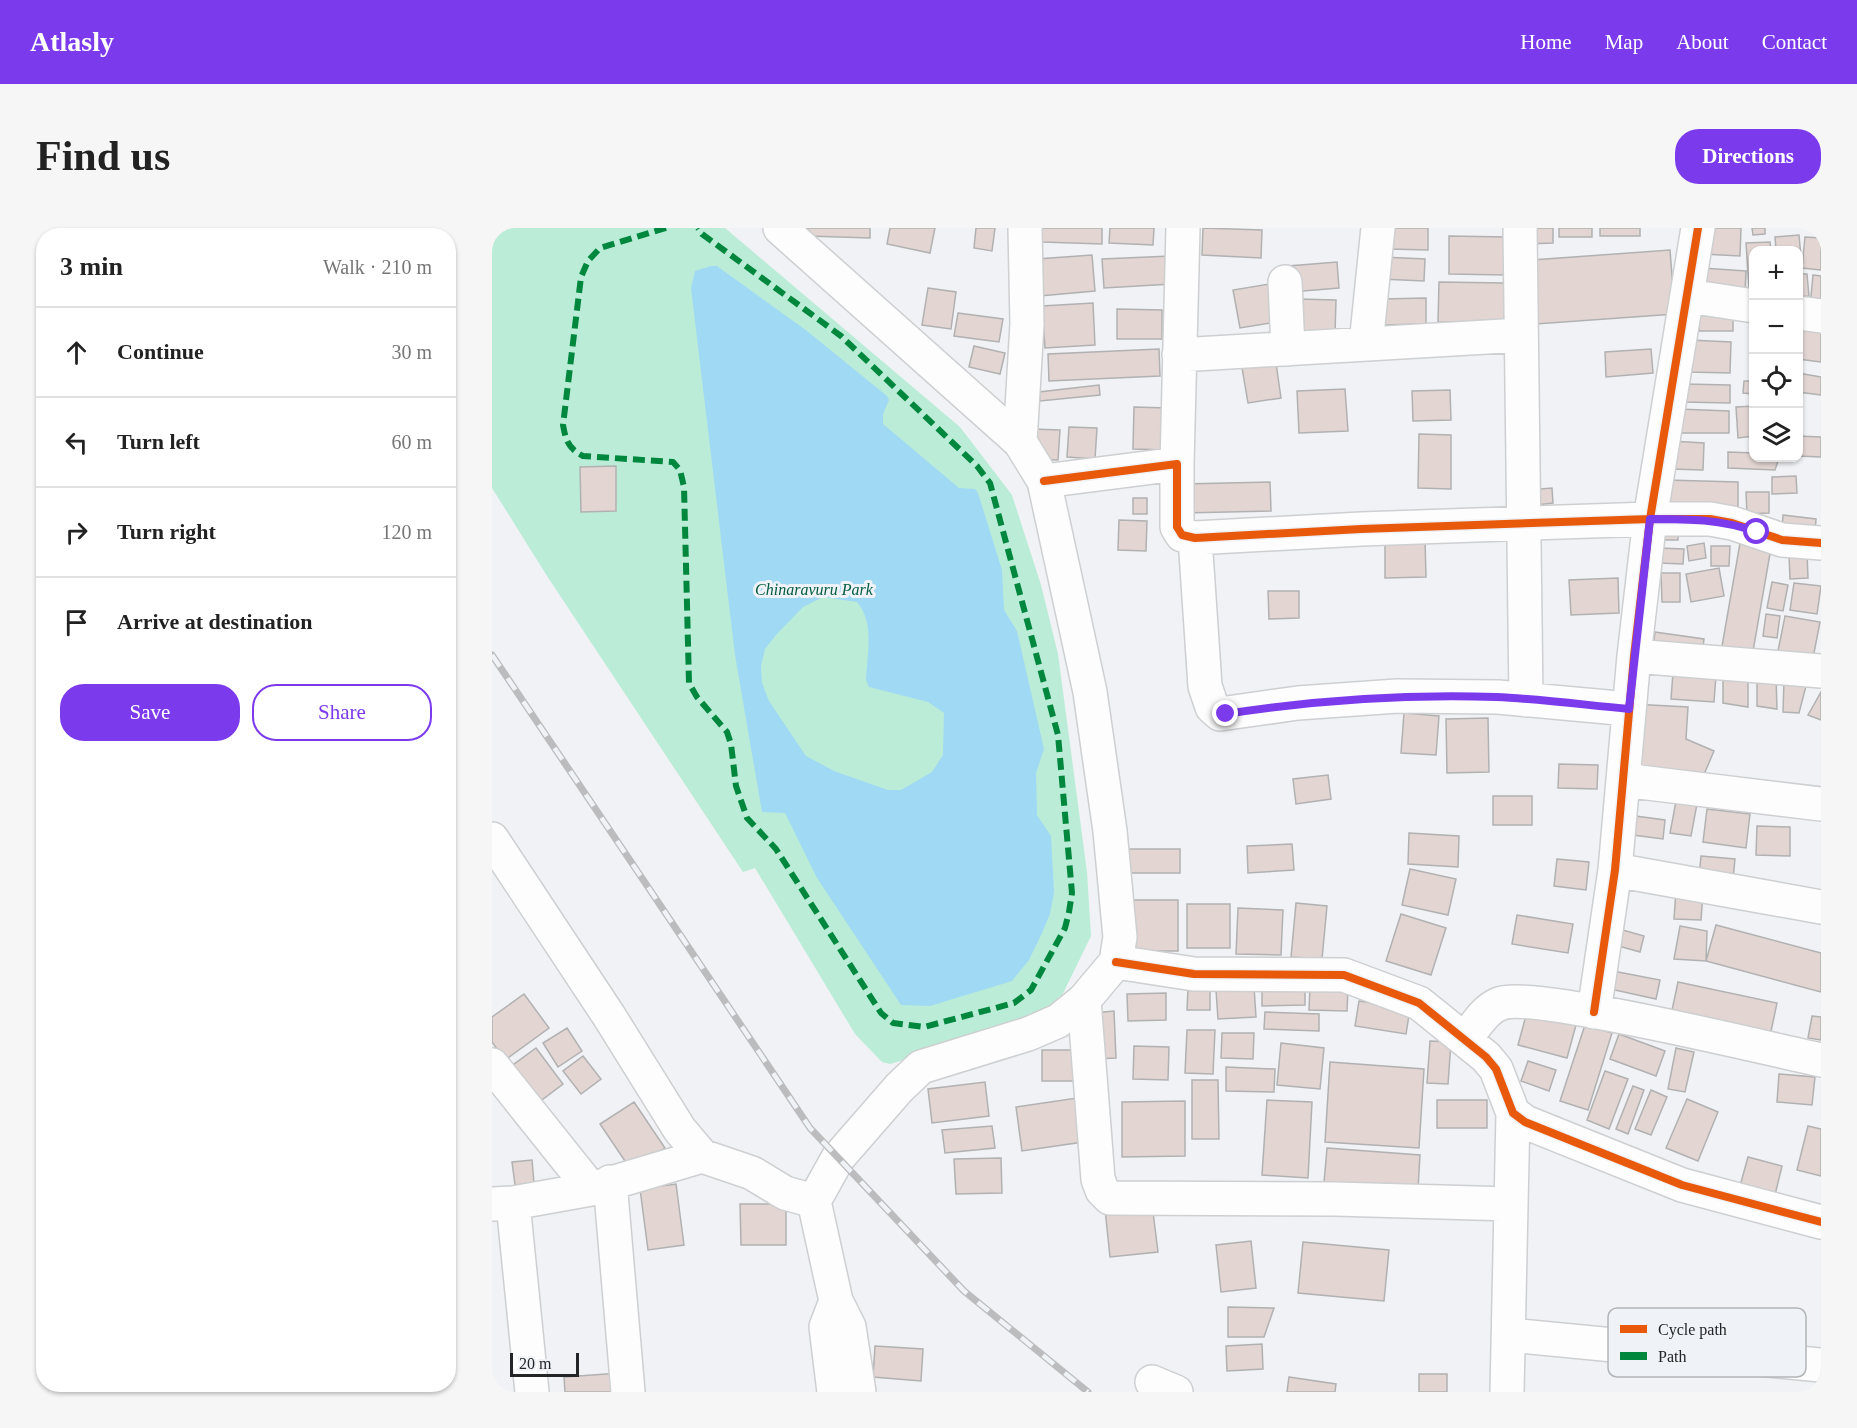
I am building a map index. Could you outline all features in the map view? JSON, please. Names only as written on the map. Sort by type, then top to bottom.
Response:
[{"type":"street","points":[[780,228],[1020,442],[1044,481],[1090,692],[1110,831],[1120,937],[1116,962],[1084,1000],[1058,1021],[1028,1034],[921,1067],[899,1088],[838,1158],[814,1201],[836,1301],[849,1327],[859,1392]]},
{"type":"street","points":[[1020,442],[1027,324],[1025,228]]},
{"type":"street","points":[[1183,228],[1177,464],[1177,527],[1182,535],[1195,538],[1524,523],[1710,519],[1732,523],[1782,540],[1821,543]]},
{"type":"street","points":[[1366,344],[1378,228]]},
{"type":"street","points":[[1520,228],[1526,700]]},
{"type":"street","points":[[1594,1012],[1615,870],[1634,656],[1650,519],[1698,228]]},
{"type":"street","points":[[1285,282],[1288,349]]},
{"type":"street","points":[[1688,296],[1749,305]]},
{"type":"street","points":[[1803,314],[1821,316]]},
{"type":"street","points":[[1179,355],[1521,335]]},
{"type":"street","points":[[1044,481],[1177,464]]},
{"type":"street","points":[[1195,538],[1205,686],[1212,707],[1220,714],[1298,703],[1396,696],[1526,700],[1629,709]]},
{"type":"street","points":[[1634,656],[1821,671]]},
{"type":"street","points":[[1623,780],[1821,804]]},
{"type":"street","points":[[492,839],[609,1016],[680,1130],[702,1156],[752,1173],[785,1193],[814,1201]]},
{"type":"street","points":[[1615,870],[1821,908]]},
{"type":"street","points":[[1116,962],[1194,974],[1344,975],[1419,1003],[1465,1040],[1496,1069],[1513,1113],[1508,1392]]},
{"type":"street","points":[[1084,1000],[1098,1179],[1102,1190],[1110,1198],[1335,1199],[1511,1204]]},
{"type":"street","points":[[1465,1040],[1483,1016],[1499,1004],[1515,1001],[1594,1012],[1821,1060]]},
{"type":"street","points":[[492,1065],[600,1185],[628,1392]]},
{"type":"street","points":[[1513,1113],[1525,1122],[1682,1185],[1821,1222]]},
{"type":"street","points":[[532,1392],[503,1203],[600,1185],[702,1156]]},
{"type":"street","points":[[834,1392],[826,1327],[836,1301]]},
{"type":"street","points":[[1509,1335],[1608,1345]]},
{"type":"street","points":[[1806,1364],[1821,1365]]},
{"type":"green space","name":"Chinaravuru Park","points":[[492,228],[725,228],[960,427],[1012,495],[1041,585],[1058,654],[1087,872],[1091,936],[1053,1014],[890,1064],[882,1062],[855,1034],[755,868],[743,872],[547,576],[492,488]]},
{"type":"water","points":[[717,266],[807,331],[887,396],[889,400],[883,414],[883,424],[959,488],[975,489],[978,493],[1002,570],[1004,610],[1017,631],[1044,749],[1036,773],[1037,815],[1051,836],[1054,892],[1050,914],[1029,960],[1012,981],[930,1006],[901,1005],[817,878],[785,813],[762,812],[735,655],[691,288],[695,271]],"holes":[[[823,597],[857,602],[863,610],[868,629],[866,680],[869,687],[928,702],[944,713],[943,755],[932,772],[901,790],[888,790],[834,771],[806,756],[769,701],[762,683],[761,666],[765,649],[803,607]]]},
{"type":"building","points":[[807,228],[870,228],[870,238],[807,236]]},
{"type":"building","points":[[890,228],[935,228],[930,253],[887,244]]},
{"type":"building","points":[[976,228],[995,228],[992,251],[974,248]]},
{"type":"building","points":[[1042,228],[1102,228],[1102,244],[1042,242]]},
{"type":"building","points":[[1110,228],[1154,228],[1153,245],[1109,243]]},
{"type":"building","points":[[1203,228],[1262,230],[1261,258],[1202,255]]},
{"type":"building","points":[[1388,228],[1428,228],[1428,250],[1388,249]]},
{"type":"building","points":[[1525,228],[1553,228],[1553,243],[1526,244]]},
{"type":"building","points":[[1559,228],[1592,228],[1592,237],[1559,237]]},
{"type":"building","points":[[1600,228],[1640,228],[1640,236],[1600,236]]},
{"type":"building","points":[[1704,228],[1741,228],[1740,256],[1702,254]]},
{"type":"building","points":[[1752,228],[1765,228],[1765,234],[1753,235]]},
{"type":"building","points":[[1799,235],[1800,246],[1776,246],[1775,237]]},
{"type":"building","points":[[1449,236],[1507,237],[1506,275],[1449,274]]},
{"type":"building","points":[[1805,237],[1821,238],[1821,270],[1803,268]]},
{"type":"building","points":[[1770,242],[1770,246],[1749,246],[1749,288],[1746,243]]},
{"type":"building","points":[[1670,250],[1675,314],[1536,324],[1532,260]]},
{"type":"building","points":[[1092,255],[1095,291],[1040,296],[1037,259]]},
{"type":"building","points":[[1170,256],[1172,284],[1104,288],[1102,259]]},
{"type":"building","points":[[1383,257],[1425,259],[1424,281],[1381,279]]},
{"type":"building","points":[[1337,262],[1339,288],[1291,292],[1288,266]]},
{"type":"building","points":[[1702,268],[1746,271],[1745,294],[1701,292]]},
{"type":"building","points":[[1803,274],[1807,274],[1809,296],[1803,297]]},
{"type":"building","points":[[1813,275],[1821,276],[1821,309],[1810,307]]},
{"type":"building","points":[[1439,282],[1505,283],[1504,323],[1438,322]]},
{"type":"building","points":[[1269,284],[1276,322],[1240,328],[1233,290]]},
{"type":"building","points":[[928,288],[956,292],[951,329],[922,325]]},
{"type":"building","points":[[1426,298],[1426,324],[1380,325],[1380,299]]},
{"type":"building","points":[[1298,299],[1336,300],[1335,334],[1298,333]]},
{"type":"building","points":[[1093,303],[1095,345],[1045,348],[1042,306]]},
{"type":"building","points":[[1117,309],[1162,310],[1162,339],[1117,339]]},
{"type":"building","points":[[958,313],[1003,319],[999,342],[954,336]]},
{"type":"building","points":[[1699,313],[1733,313],[1733,331],[1699,331]]},
{"type":"building","points":[[1803,326],[1821,328],[1821,362],[1803,360]]},
{"type":"building","points":[[1690,340],[1731,342],[1730,373],[1689,372]]},
{"type":"building","points":[[974,346],[1005,353],[1000,374],[969,367]]},
{"type":"building","points":[[1159,349],[1160,376],[1049,381],[1048,354]]},
{"type":"building","points":[[1651,349],[1653,373],[1606,377],[1605,352]]},
{"type":"building","points":[[1276,363],[1281,398],[1248,403],[1242,368]]},
{"type":"building","points":[[1803,374],[1821,377],[1821,395],[1803,393]]},
{"type":"building","points":[[1744,381],[1749,381],[1749,394],[1743,393]]},
{"type":"building","points":[[1683,384],[1730,385],[1730,403],[1683,402]]},
{"type":"building","points":[[1099,385],[1100,395],[1040,401],[1039,392]]},
{"type":"building","points":[[1345,389],[1348,431],[1299,433],[1297,391]]},
{"type":"building","points":[[1450,390],[1451,420],[1413,421],[1412,391]]},
{"type":"building","points":[[1749,406],[1749,437],[1738,438],[1736,407]]},
{"type":"building","points":[[1134,407],[1168,408],[1167,450],[1133,449]]},
{"type":"building","points":[[1678,409],[1729,411],[1729,433],[1678,433]]},
{"type":"building","points":[[1069,427],[1097,428],[1095,459],[1067,457]]},
{"type":"building","points":[[1032,429],[1060,430],[1058,460],[1030,459]]},
{"type":"building","points":[[1419,434],[1451,435],[1451,489],[1418,488]]},
{"type":"building","points":[[1803,436],[1821,437],[1821,457],[1803,456]]},
{"type":"building","points":[[1671,441],[1704,443],[1703,470],[1670,469]]},
{"type":"building","points":[[1728,452],[1749,453],[1749,462],[1778,462],[1775,470],[1728,468]]},
{"type":"building","points":[[616,466],[616,511],[581,512],[580,467]]},
{"type":"building","points":[[1796,476],[1797,493],[1772,494],[1772,477]]},
{"type":"building","points":[[1666,480],[1738,482],[1738,513],[1666,511]]},
{"type":"building","points":[[1270,482],[1271,511],[1184,513],[1183,484]]},
{"type":"building","points":[[1552,488],[1553,503],[1529,506],[1527,490]]},
{"type":"building","points":[[1746,492],[1769,492],[1769,513],[1747,514]]},
{"type":"building","points":[[1133,498],[1147,498],[1147,514],[1133,514]]},
{"type":"building","points":[[1783,515],[1816,519],[1815,533],[1782,529]]},
{"type":"building","points":[[1119,520],[1147,521],[1146,551],[1118,550]]},
{"type":"building","points":[[1655,529],[1678,529],[1678,540],[1659,540]]},
{"type":"building","points":[[1385,539],[1425,539],[1426,577],[1385,578]]},
{"type":"building","points":[[1704,543],[1706,558],[1689,561],[1687,546]]},
{"type":"building","points":[[1740,543],[1771,548],[1752,657],[1721,652]]},
{"type":"building","points":[[1711,546],[1730,546],[1729,566],[1711,566]]},
{"type":"building","points":[[1659,548],[1684,549],[1683,564],[1659,563]]},
{"type":"building","points":[[1807,553],[1808,578],[1790,579],[1789,554]]},
{"type":"building","points":[[1719,568],[1724,596],[1691,602],[1686,574]]},
{"type":"building","points":[[1661,573],[1680,573],[1680,602],[1662,602]]},
{"type":"building","points":[[1618,578],[1619,613],[1571,615],[1569,580]]},
{"type":"building","points":[[1772,582],[1788,585],[1783,611],[1767,608]]},
{"type":"building","points":[[1794,583],[1821,586],[1817,614],[1790,610]]},
{"type":"building","points":[[1268,591],[1299,591],[1299,618],[1269,619]]},
{"type":"building","points":[[1766,614],[1780,616],[1777,638],[1763,636]]},
{"type":"building","points":[[1785,616],[1820,622],[1813,658],[1778,651]]},
{"type":"building","points":[[1655,632],[1704,639],[1702,655],[1653,648]]},
{"type":"building","points":[[1673,672],[1716,675],[1714,702],[1671,699]]},
{"type":"building","points":[[1723,672],[1748,676],[1748,707],[1723,703]]},
{"type":"building","points":[[1757,676],[1776,677],[1777,709],[1757,706]]},
{"type":"building","points":[[1784,680],[1807,682],[1799,713],[1783,712]]},
{"type":"building","points":[[1821,692],[1821,720],[1808,715]]},
{"type":"building","points":[[1632,704],[1688,707],[1686,739],[1714,751],[1702,779],[1628,775]]},
{"type":"building","points":[[1404,713],[1439,716],[1436,755],[1401,753]]},
{"type":"building","points":[[1488,718],[1489,772],[1447,773],[1446,719]]},
{"type":"building","points":[[1559,764],[1598,765],[1597,789],[1558,788]]},
{"type":"building","points":[[1328,775],[1331,799],[1296,804],[1293,779]]},
{"type":"building","points":[[1493,796],[1532,796],[1532,825],[1493,825]]},
{"type":"building","points":[[1676,801],[1697,804],[1691,836],[1670,833]]},
{"type":"building","points":[[1707,809],[1750,814],[1746,848],[1703,842]]},
{"type":"building","points":[[1628,815],[1665,820],[1663,839],[1625,834]]},
{"type":"building","points":[[1757,826],[1790,827],[1790,856],[1756,855]]},
{"type":"building","points":[[1409,833],[1459,836],[1458,867],[1408,864]]},
{"type":"building","points":[[1292,844],[1294,870],[1248,873],[1247,846]]},
{"type":"building","points":[[1128,849],[1180,849],[1180,873],[1128,873]]},
{"type":"building","points":[[1701,856],[1735,859],[1733,880],[1699,877]]},
{"type":"building","points":[[1557,859],[1589,862],[1586,890],[1554,886]]},
{"type":"building","points":[[1410,869],[1456,879],[1448,915],[1402,905]]},
{"type":"building","points":[[1676,890],[1703,892],[1701,920],[1674,919]]},
{"type":"building","points":[[1133,900],[1178,900],[1178,951],[1134,951]]},
{"type":"building","points":[[1296,903],[1327,906],[1322,959],[1291,957]]},
{"type":"building","points":[[1187,904],[1230,904],[1230,948],[1187,948]]},
{"type":"building","points":[[1238,908],[1283,910],[1281,955],[1236,954]]},
{"type":"building","points":[[1401,914],[1446,928],[1431,975],[1386,961]]},
{"type":"building","points":[[1517,915],[1573,924],[1568,953],[1512,944]]},
{"type":"building","points":[[1716,925],[1821,953],[1821,992],[1706,961]]},
{"type":"building","points":[[1680,926],[1707,931],[1706,961],[1674,959]]},
{"type":"building","points":[[1619,929],[1644,936],[1640,952],[1615,945]]},
{"type":"building","points":[[1613,971],[1660,980],[1656,999],[1610,989]]},
{"type":"building","points":[[1678,982],[1777,1003],[1770,1036],[1671,1015]]},
{"type":"building","points":[[1305,986],[1305,1005],[1262,1006],[1262,987]]},
{"type":"building","points":[[1310,986],[1348,987],[1347,1011],[1309,1010]]},
{"type":"building","points":[[1254,987],[1256,1017],[1218,1019],[1216,990]]},
{"type":"building","points":[[1188,988],[1210,988],[1210,1010],[1187,1010]]},
{"type":"building","points":[[1166,993],[1166,1020],[1128,1021],[1127,994]]},
{"type":"building","points":[[524,994],[549,1028],[505,1060],[492,1042],[492,1017]]},
{"type":"building","points":[[1359,1001],[1410,1009],[1406,1034],[1355,1026]]},
{"type":"building","points":[[1114,1011],[1116,1058],[1095,1059],[1093,1013]]},
{"type":"building","points":[[1265,1012],[1319,1014],[1319,1031],[1264,1029]]},
{"type":"building","points":[[1527,1012],[1576,1025],[1567,1058],[1518,1045]]},
{"type":"building","points":[[1812,1016],[1821,1017],[1821,1040],[1808,1038]]},
{"type":"building","points":[[1585,1025],[1612,1033],[1588,1110],[1560,1101]]},
{"type":"building","points":[[567,1028],[582,1051],[558,1067],[543,1043]]},
{"type":"building","points":[[1187,1030],[1215,1030],[1213,1074],[1185,1073]]},
{"type":"building","points":[[1222,1033],[1254,1033],[1253,1059],[1221,1058]]},
{"type":"building","points":[[1619,1034],[1665,1051],[1656,1076],[1610,1059]]},
{"type":"building","points":[[1430,1041],[1451,1042],[1448,1084],[1427,1083]]},
{"type":"building","points":[[1281,1043],[1324,1048],[1320,1089],[1277,1085]]},
{"type":"building","points":[[1134,1046],[1169,1047],[1168,1080],[1133,1079]]},
{"type":"building","points":[[536,1048],[563,1084],[534,1106],[506,1070]]},
{"type":"building","points":[[1676,1048],[1694,1052],[1685,1092],[1668,1089]]},
{"type":"building","points":[[1042,1050],[1078,1050],[1078,1081],[1042,1081]]},
{"type":"building","points":[[583,1056],[601,1079],[581,1094],[563,1071]]},
{"type":"building","points":[[1528,1061],[1556,1070],[1549,1091],[1521,1081]]},
{"type":"building","points":[[1330,1062],[1424,1069],[1419,1148],[1325,1142]]},
{"type":"building","points":[[1226,1067],[1275,1069],[1274,1092],[1226,1091]]},
{"type":"building","points":[[1605,1071],[1628,1079],[1609,1129],[1587,1120]]},
{"type":"building","points":[[1779,1074],[1815,1077],[1812,1105],[1777,1102]]},
{"type":"building","points":[[1192,1080],[1218,1080],[1219,1139],[1192,1139]]},
{"type":"building","points":[[985,1082],[989,1116],[932,1123],[928,1089]]},
{"type":"building","points":[[1633,1086],[1644,1090],[1628,1134],[1616,1129]]},
{"type":"building","points":[[1651,1090],[1667,1097],[1651,1135],[1635,1129]]},
{"type":"building","points":[[1077,1098],[1083,1142],[1022,1151],[1016,1107]]},
{"type":"building","points":[[1687,1099],[1718,1112],[1698,1161],[1666,1148]]},
{"type":"building","points":[[1267,1100],[1312,1102],[1308,1178],[1262,1175]]},
{"type":"building","points":[[1437,1100],[1487,1100],[1487,1128],[1437,1128]]},
{"type":"building","points":[[1185,1101],[1185,1156],[1122,1157],[1122,1102]]},
{"type":"building","points":[[634,1102],[665,1148],[631,1170],[600,1124]]},
{"type":"building","points":[[992,1126],[995,1148],[945,1153],[942,1130]]},
{"type":"building","points":[[1808,1126],[1821,1129],[1821,1176],[1797,1170]]},
{"type":"building","points":[[1327,1148],[1420,1155],[1418,1189],[1324,1183]]},
{"type":"building","points":[[1748,1157],[1782,1166],[1775,1195],[1740,1186]]},
{"type":"building","points":[[1001,1158],[1002,1193],[956,1194],[954,1159]]},
{"type":"building","points":[[532,1160],[534,1183],[515,1185],[512,1162]]},
{"type":"building","points":[[676,1184],[684,1245],[648,1250],[640,1189]]},
{"type":"building","points":[[740,1204],[786,1204],[786,1245],[741,1245]]},
{"type":"building","points":[[1152,1204],[1158,1252],[1110,1257],[1105,1209]]},
{"type":"building","points":[[1251,1241],[1256,1288],[1221,1292],[1216,1245]]},
{"type":"building","points":[[1303,1242],[1389,1250],[1384,1301],[1298,1293]]},
{"type":"building","points":[[1228,1307],[1274,1308],[1264,1337],[1228,1337]]},
{"type":"building","points":[[1262,1344],[1263,1369],[1227,1371],[1226,1346]]},
{"type":"building","points":[[875,1346],[923,1349],[921,1381],[873,1377]]},
{"type":"building","points":[[620,1373],[622,1392],[565,1392],[564,1377]]},
{"type":"building","points":[[1419,1374],[1447,1374],[1447,1392],[1419,1392]]},
{"type":"building","points":[[1289,1377],[1336,1384],[1335,1392],[1287,1392]]},
{"type":"railway","points":[[492,655],[810,1128],[964,1291],[1088,1392]]},
{"type":"marked path","points":[[666,228],[600,248],[588,261],[581,277],[563,425],[567,440],[571,447],[583,456],[673,462],[680,470],[684,487],[689,683],[697,697],[727,732],[731,744],[736,786],[747,818],[776,849],[881,1013],[893,1023],[924,1027],[1014,1003],[1031,990],[1065,928],[1072,893],[1058,735],[990,483],[977,466],[841,336],[702,234],[698,228]]},
{"type":"cycle path","points":[[1594,1012],[1615,870],[1634,656],[1650,519],[1698,228]]},
{"type":"cycle path","points":[[1044,481],[1177,464],[1177,527],[1182,535],[1195,538],[1361,529],[1710,519],[1732,523],[1782,540],[1821,543]]},
{"type":"cycle path","points":[[1116,962],[1194,974],[1344,975],[1419,1003],[1486,1057],[1496,1069],[1513,1113],[1525,1122],[1682,1185],[1821,1222]]},
{"type":"route","points":[[1226,714],[1298,703],[1396,696],[1498,697],[1629,709],[1650,519],[1710,519],[1732,523],[1757,532]]}]
